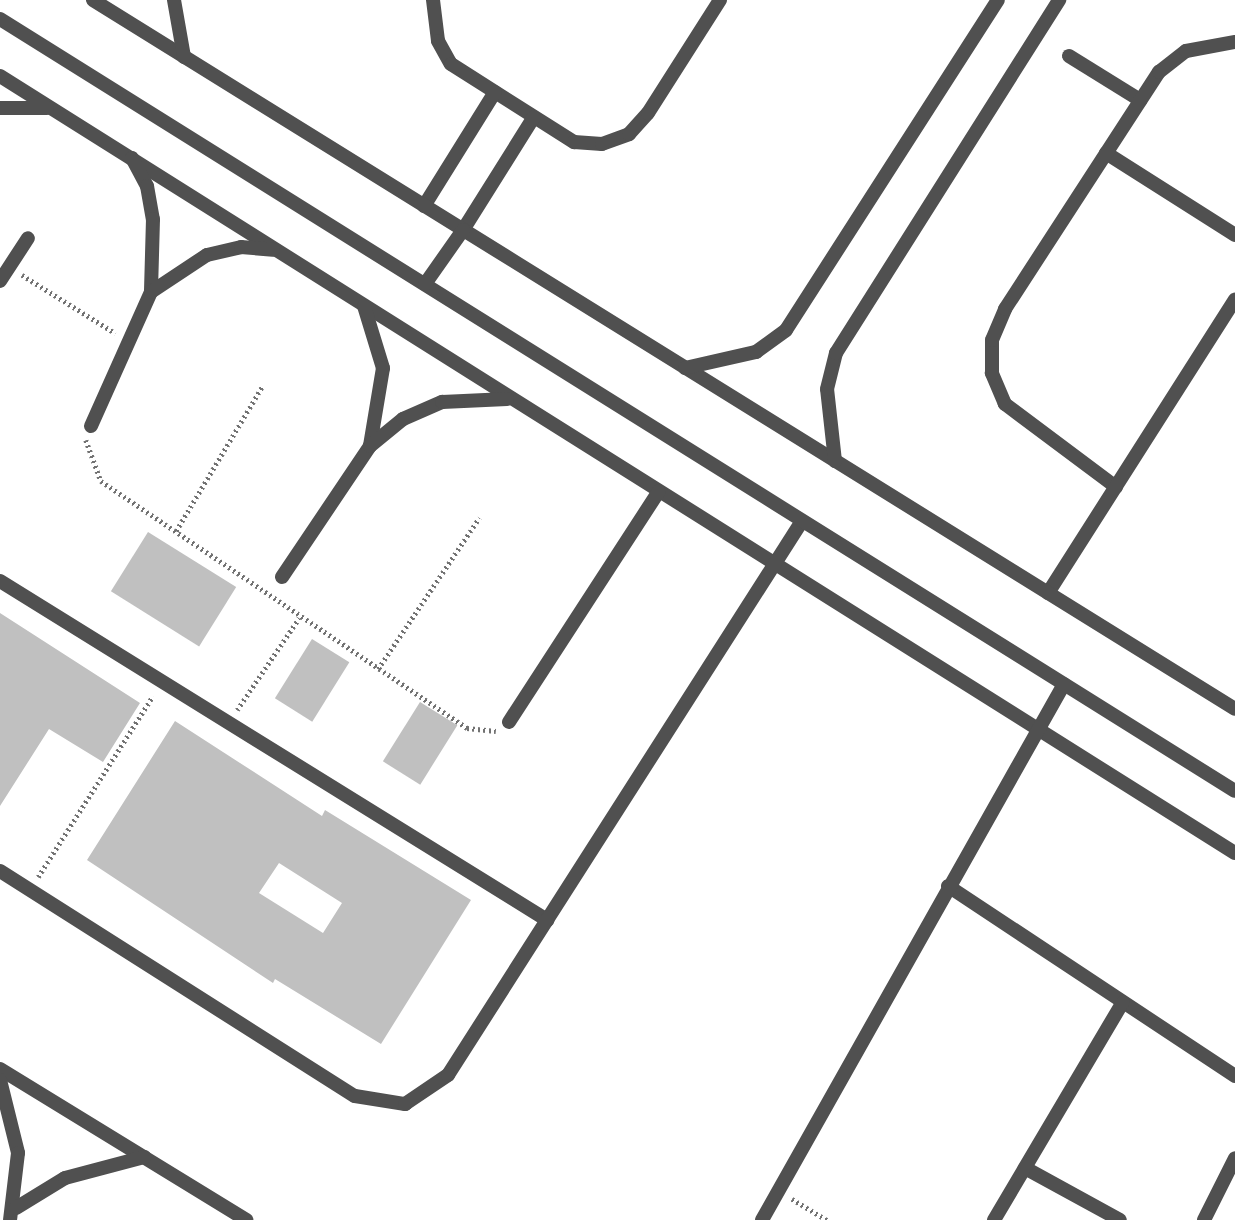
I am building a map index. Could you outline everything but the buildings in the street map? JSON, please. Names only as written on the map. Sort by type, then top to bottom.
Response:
[{"type":"street","points":[[93,0],[1235,709]]},
{"type":"street","points":[[174,0],[184,57]]},
{"type":"street","points":[[433,0],[438,41],[451,64],[575,142],[603,144],[629,134],[720,0]]},
{"type":"street","points":[[685,368],[756,352],[786,330],[998,0]]},
{"type":"street","points":[[835,461],[827,388],[836,354],[1059,0]]},
{"type":"street","points":[[0,19],[1235,791]]},
{"type":"street","points":[[1115,486],[1029,427],[1005,404],[992,373],[992,340],[1005,309],[1159,72],[1186,51],[1235,41]]},
{"type":"street","points":[[1069,55],[1140,100]]},
{"type":"street","points":[[0,76],[131,155],[363,305],[1235,853]]},
{"type":"street","points":[[424,206],[495,92]]},
{"type":"street","points":[[0,108],[51,108]]},
{"type":"street","points":[[425,284],[463,230],[534,117]]},
{"type":"street","points":[[1106,153],[1235,235]]},
{"type":"street","points":[[91,426],[125,339],[150,292],[152,219],[147,186],[131,155]]},
{"type":"street","points":[[0,281],[28,237]]},
{"type":"street","points":[[150,292],[207,255],[241,247],[277,250]]},
{"type":"street","points":[[1048,593],[1235,300]]},
{"type":"street","points":[[363,305],[376,330],[383,368],[369,446]]},
{"type":"street","points":[[282,577],[369,446],[403,419],[442,402],[485,396],[515,401]]},
{"type":"street","points":[[509,722],[659,491]]},
{"type":"street","points":[[0,871],[355,1096],[379,1105],[405,1104],[448,1075],[802,520]]},
{"type":"street","points":[[0,581],[547,920]]},
{"type":"street","points":[[762,1220],[1064,684]]},
{"type":"street","points":[[948,887],[1235,1076]]},
{"type":"street","points":[[994,1220],[1123,1002]]},
{"type":"street","points":[[0,1069],[246,1220]]},
{"type":"street","points":[[0,1080],[19,1153],[13,1214]]},
{"type":"street","points":[[13,1214],[65,1178],[144,1157]]},
{"type":"street","points":[[1204,1220],[1235,1158]]},
{"type":"street","points":[[1025,1168],[1120,1220]]},
{"type":"path","points":[[9,267],[125,339]]},
{"type":"path","points":[[176,531],[262,387]]},
{"type":"path","points":[[91,426],[85,450],[102,481],[299,618],[476,732],[494,732],[509,722]]},
{"type":"path","points":[[378,669],[478,517]]},
{"type":"path","points":[[229,723],[299,618]]},
{"type":"path","points":[[30,890],[163,682]]},
{"type":"path","points":[[778,1191],[827,1220]]}]
